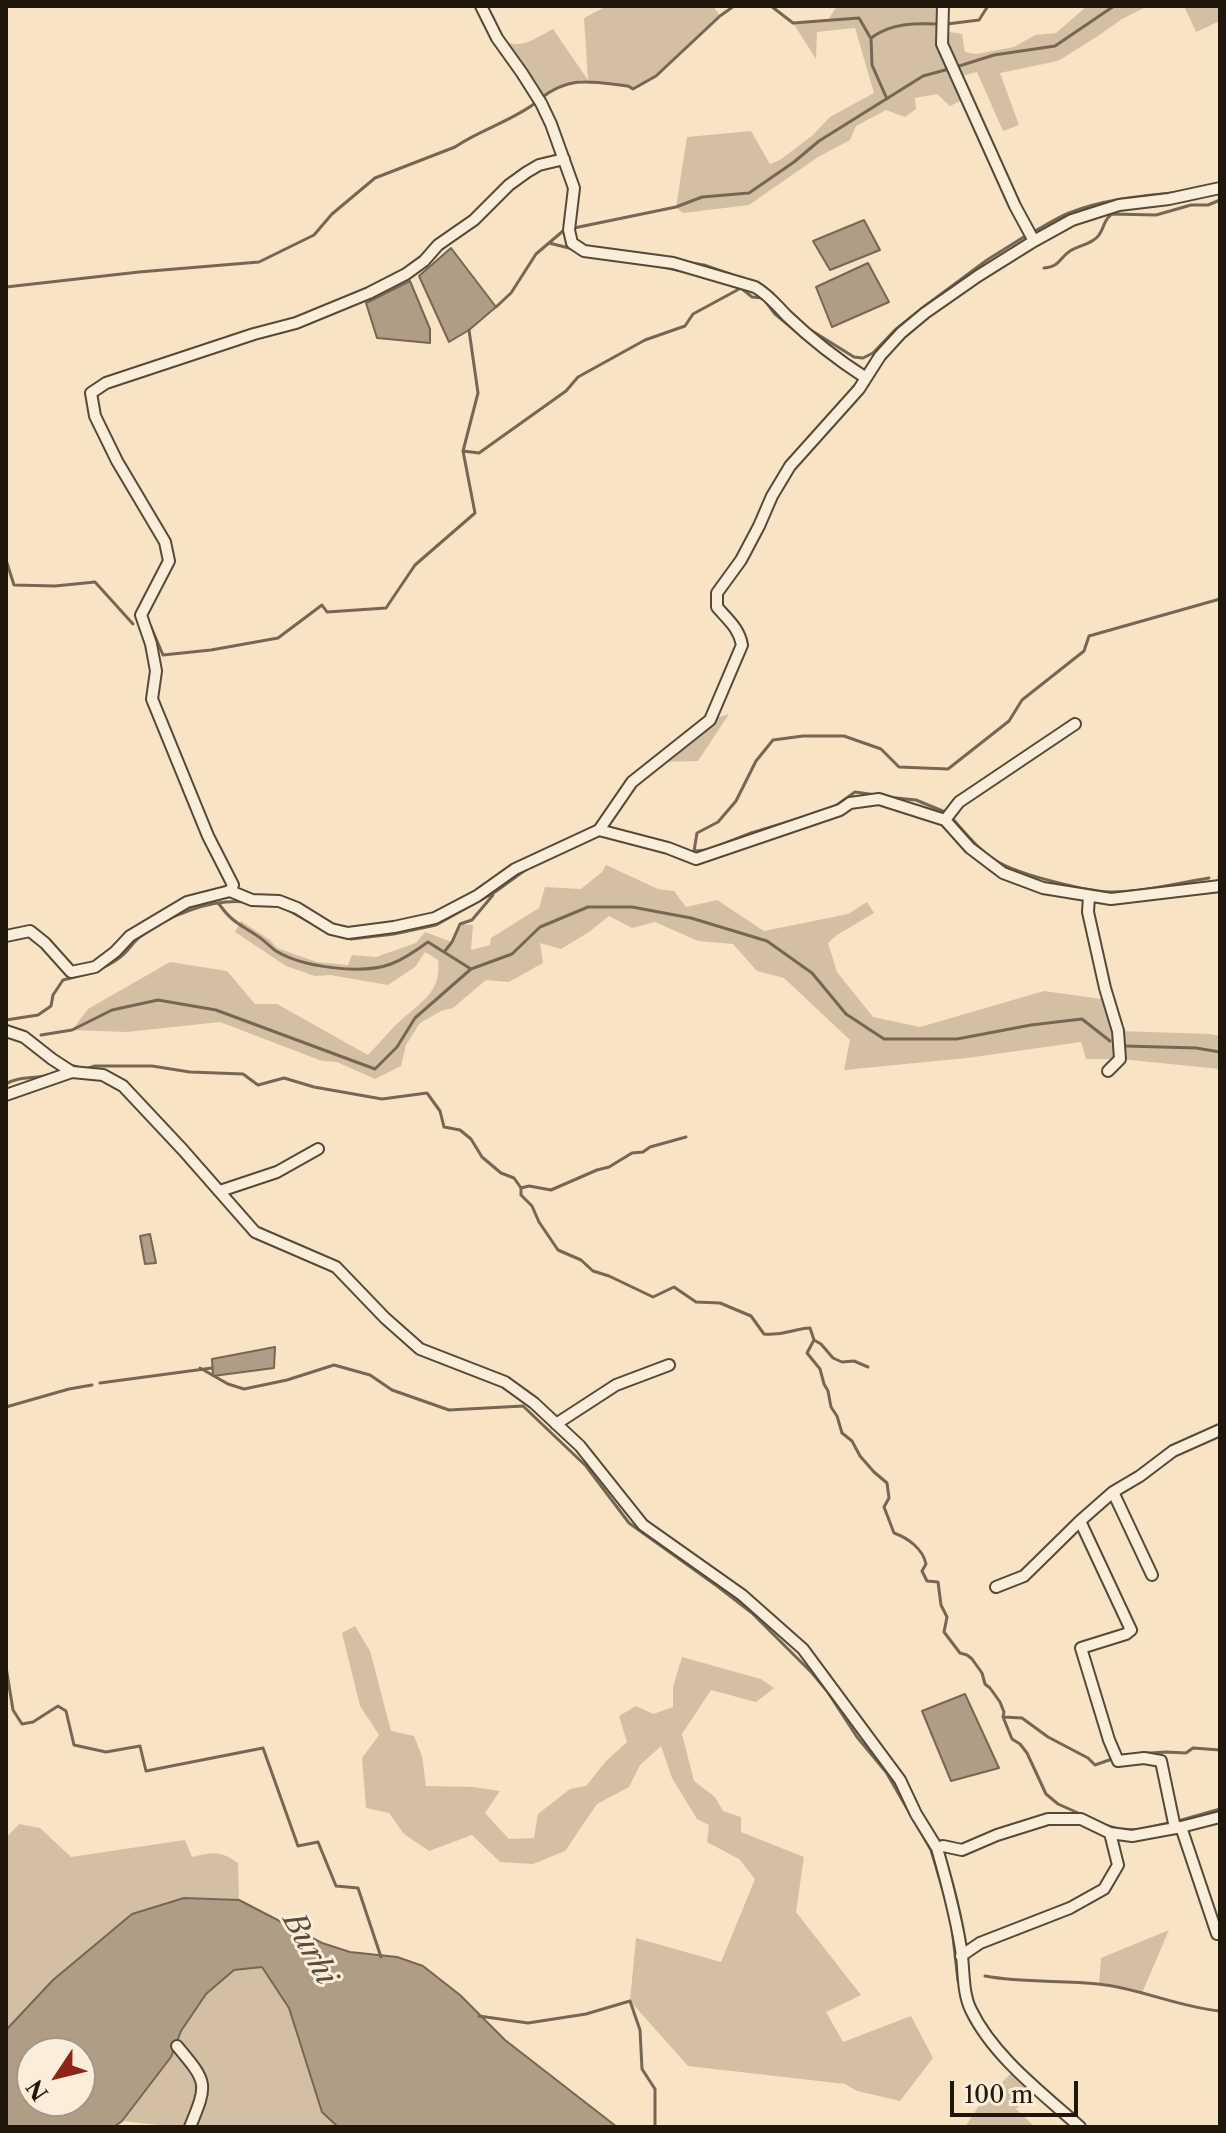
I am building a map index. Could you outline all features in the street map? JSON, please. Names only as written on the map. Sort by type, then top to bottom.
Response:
[{"type":"street","points":[[481,6],[497,38],[541,103],[564,159],[574,188],[569,230],[572,243],[584,251],[673,263],[755,287],[767,294],[805,332],[866,378]]},
{"type":"street","points":[[943,6],[942,44],[1015,206],[1034,241]]},
{"type":"street","points":[[230,891],[233,885],[208,836],[152,699],[156,671],[141,615],[169,561],[165,542],[117,461],[95,416],[91,393],[106,383],[296,323],[369,293],[424,261],[438,245],[474,220],[509,185],[527,172],[539,165],[564,159]]},
{"type":"street","points":[[6,936],[30,931],[71,972],[95,967],[130,936],[187,902],[230,891],[252,900],[279,901],[331,929],[348,933],[394,927],[435,918],[477,896],[515,869],[599,830],[632,782],[710,720],[742,645],[735,626],[717,607],[717,593],[741,560],[790,466],[859,389],[880,356],[901,333],[978,276],[1072,220],[1119,205],[1220,188]]},
{"type":"street","points":[[945,820],[959,802],[1075,724]]},
{"type":"street","points":[[599,830],[668,848],[696,859],[840,810],[850,803],[879,799],[945,820],[970,848],[1003,873],[1043,888],[1111,899],[1220,886]]},
{"type":"street","points":[[1089,896],[1088,912],[1118,1031],[1120,1059],[1108,1071]]},
{"type":"street","points":[[6,1031],[24,1037],[72,1072]]},
{"type":"street","points":[[6,1095],[72,1072],[103,1075],[123,1086],[255,1232],[336,1267],[420,1349],[505,1382],[534,1403],[580,1446],[643,1525],[742,1595],[803,1649],[900,1780],[937,1848],[948,1886],[969,2008],[1001,2054],[1080,2127]]},
{"type":"street","points":[[220,1191],[277,1172],[318,1149]]},
{"type":"street","points":[[556,1424],[616,1385],[669,1365]]},
{"type":"street","points":[[996,1587],[1024,1576],[1113,1492],[1173,1451],[1220,1430]]},
{"type":"street","points":[[1113,1492],[1152,1575]]},
{"type":"street","points":[[1080,1521],[1131,1630],[1081,1648],[1109,1740],[1118,1761],[1144,1758],[1161,1761],[1178,1828],[1217,1927]]},
{"type":"street","points":[[937,1848],[943,1846],[962,1850],[1048,1819],[1081,1819],[1110,1833],[1132,1836],[1220,1817]]},
{"type":"street","points":[[961,1956],[980,1943],[1070,1908],[1104,1889],[1118,1865],[1110,1833]]},
{"type":"street","points":[[177,2046],[200,2076],[203,2093],[190,2127]]},
{"type":"shaded area","points":[[607,6],[713,6],[720,16],[656,76],[633,89],[581,80],[555,88],[539,100],[497,38],[519,44],[532,41],[553,29],[588,80],[584,18]]},
{"type":"shaded area","points":[[837,6],[943,6],[943,31],[962,34],[965,52],[976,54],[1014,47],[1035,35],[1056,33],[1087,6],[1148,6],[1122,19],[1058,61],[1000,73],[1019,125],[1003,131],[977,72],[958,77],[967,98],[950,106],[937,94],[915,98],[916,109],[905,117],[886,110],[856,126],[850,140],[818,157],[749,205],[683,213],[676,207],[687,137],[751,131],[770,164],[813,135],[830,117],[874,93],[855,28],[817,32],[816,59],[793,23],[828,20]]},
{"type":"shaded area","points":[[1184,6],[1220,6],[1220,21],[1196,32]]},
{"type":"shaded area","points":[[729,714],[698,761],[657,762],[710,720]]},
{"type":"shaded area","points":[[606,865],[658,889],[674,891],[686,907],[717,900],[764,931],[848,914],[867,902],[874,913],[828,943],[837,972],[873,1017],[920,1027],[1044,991],[1109,1000],[1119,1031],[1220,1036],[1220,1069],[1120,1059],[1086,1059],[1081,1042],[967,1058],[844,1070],[850,1040],[784,978],[757,971],[733,944],[698,941],[655,922],[632,928],[609,916],[561,949],[540,943],[543,963],[509,982],[486,980],[453,1008],[420,1023],[406,1045],[401,1066],[375,1079],[337,1062],[322,1061],[220,1022],[127,1032],[72,1030],[88,1009],[170,962],[227,971],[255,1004],[277,1004],[368,1055],[428,996],[437,981],[438,960],[425,952],[415,967],[388,985],[330,975],[315,976],[286,966],[235,932],[241,921],[277,948],[317,962],[348,965],[352,955],[376,957],[416,943],[425,932],[452,942],[460,924],[473,925],[471,950],[490,945],[491,938],[539,908],[545,887],[581,889]]},
{"type":"shaded area","points":[[355,1626],[370,1651],[391,1731],[414,1736],[422,1756],[426,1786],[500,1791],[485,1813],[509,1839],[534,1838],[538,1814],[570,1789],[586,1786],[627,1742],[619,1716],[636,1706],[653,1714],[673,1707],[673,1687],[682,1657],[761,1679],[774,1688],[756,1702],[711,1690],[682,1734],[694,1781],[715,1797],[723,1811],[741,1817],[741,1832],[804,1857],[796,1912],[861,1995],[826,2012],[843,2042],[911,2016],[933,2058],[900,2101],[857,2091],[845,2084],[688,2066],[630,2001],[636,1938],[721,1962],[755,1879],[739,1859],[707,1842],[709,1825],[697,1819],[672,1778],[661,1746],[640,1765],[629,1787],[597,1804],[565,1851],[533,1864],[500,1862],[472,1835],[429,1851],[404,1834],[389,1813],[366,1808],[362,1758],[379,1735],[360,1706],[342,1633]]},
{"type":"shaded area","points":[[19,1824],[40,1828],[71,1857],[185,1840],[192,1857],[216,1853],[238,1863],[239,1900],[184,1898],[132,1914],[53,1980],[6,2030],[6,1838]]},
{"type":"shaded area","points":[[1169,1930],[1142,1993],[1099,1984],[1101,1958]]},
{"type":"shaded area","points":[[262,1967],[289,2008],[322,2112],[338,2127],[176,2127],[122,2121],[171,2057],[181,2031],[206,1994],[234,1970]]},
{"type":"shaded area","points":[[1016,2068],[1037,2089],[1016,2109],[1035,2127],[965,2127],[978,2107]]},
{"type":"water","points":[[864,220],[880,250],[830,270],[813,241]]},
{"type":"water","points":[[451,248],[496,307],[449,342],[419,276]]},
{"type":"water","points":[[868,263],[889,302],[832,327],[816,287]]},
{"type":"water","points":[[410,281],[430,329],[430,343],[377,338],[366,303]]},
{"type":"water","points":[[150,1234],[156,1263],[145,1264],[140,1236]]},
{"type":"water","points":[[275,1347],[274,1368],[213,1376],[212,1359]]},
{"type":"water","points":[[965,1694],[999,1768],[951,1781],[922,1711]]},
{"type":"water","name":"Burhi","points":[[184,1898],[239,1900],[322,1943],[350,1952],[397,1957],[423,1966],[460,1995],[505,2040],[617,2127],[338,2127],[322,2112],[289,2008],[262,1967],[234,1970],[206,1994],[181,2031],[171,2057],[122,2121],[114,2127],[6,2127],[6,2030],[53,1980],[132,1914]]},
{"type":"waterway","points":[[541,98],[563,86],[583,82],[633,89],[656,76],[734,6]]},
{"type":"waterway","points":[[771,6],[793,23],[859,18],[870,37]]},
{"type":"waterway","points":[[947,24],[979,20],[988,6]]},
{"type":"waterway","points":[[956,67],[994,55],[1055,46],[1114,6]]},
{"type":"waterway","points":[[887,99],[872,65],[871,38],[895,27],[939,24]]},
{"type":"waterway","points":[[574,233],[574,228],[676,207],[702,197],[749,193],[819,141],[923,76],[949,69]]},
{"type":"waterway","points":[[6,287],[259,262],[314,235],[332,214],[375,178],[455,147],[538,101]]},
{"type":"waterway","points":[[1035,231],[1069,213],[1096,204],[1181,192]]},
{"type":"waterway","points":[[1044,268],[1054,266],[1070,251],[1096,238],[1112,214],[1156,215],[1220,200]]},
{"type":"waterway","points":[[496,307],[511,293],[536,254],[563,231]]},
{"type":"waterway","points":[[792,314],[809,329],[854,357],[863,358],[873,353],[925,306],[1027,235]]},
{"type":"waterway","points":[[549,243],[573,249]]},
{"type":"waterway","points":[[691,263],[730,274]]},
{"type":"waterway","points":[[658,266],[686,272]]},
{"type":"waterway","points":[[752,281],[773,294]]},
{"type":"waterway","points":[[463,451],[479,453],[566,391],[578,377],[645,340],[685,326],[693,314],[741,288],[752,297],[763,298],[775,314],[804,338]]},
{"type":"waterway","points":[[151,627],[163,655],[278,638],[322,605],[327,612],[386,608],[415,565],[475,513],[463,451],[478,393],[469,330]]},
{"type":"waterway","points":[[6,560],[14,585],[55,586],[95,582],[133,624]]},
{"type":"waterway","points":[[811,815],[708,850],[694,851],[697,833],[718,822],[736,801],[756,761],[773,740],[844,736],[881,749],[899,767],[948,769],[1009,721],[1022,700],[1084,651],[1089,636],[1220,599]]},
{"type":"waterway","points":[[830,810],[855,792],[876,795]]},
{"type":"waterway","points":[[887,797],[916,800],[945,812]]},
{"type":"waterway","points":[[952,818],[981,850],[995,860],[1071,886],[1123,892],[1209,878]]},
{"type":"waterway","points":[[612,838],[674,855]]},
{"type":"waterway","points":[[345,937],[394,934],[436,925],[495,892],[528,868]]},
{"type":"waterway","points":[[1161,898],[1220,891]]},
{"type":"waterway","points":[[445,951],[460,924],[472,920],[493,895]]},
{"type":"waterway","points":[[98,970],[121,957],[141,936],[177,915],[218,903],[246,902]]},
{"type":"waterway","points":[[219,904],[232,919],[276,951],[316,965],[349,969],[379,967],[401,960],[428,942],[471,969]]},
{"type":"waterway","points":[[41,1035],[72,1030],[112,1010],[158,1000],[216,1010],[375,1069],[397,1047],[415,1018],[471,969],[512,954],[540,927],[588,907],[632,907],[691,918],[767,941],[812,973],[846,1014],[884,1039],[957,1039],[1082,1019],[1110,1041]]},
{"type":"waterway","points":[[288,910],[327,932]]},
{"type":"waterway","points":[[6,1020],[38,1015],[51,1006],[53,995],[63,980],[91,973]]},
{"type":"waterway","points":[[1126,1046],[1196,1048],[1220,1052]]},
{"type":"waterway","points":[[70,1065],[85,1069],[95,1066],[152,1066],[190,1072],[243,1074],[258,1085],[284,1078],[314,1087],[382,1099],[427,1093],[440,1111],[444,1127],[460,1130],[471,1139],[482,1157],[501,1173],[514,1178],[521,1188],[521,1195],[532,1206],[558,1250],[581,1260],[593,1271],[653,1297],[674,1287],[696,1302],[720,1303],[751,1316],[764,1334],[810,1328],[814,1340],[833,1358],[868,1367]]},
{"type":"waterway","points":[[6,1084],[49,1075]]},
{"type":"waterway","points":[[521,1188],[529,1186],[551,1190],[609,1167],[632,1153],[686,1137]]},
{"type":"waterway","points":[[814,1340],[807,1353],[820,1369],[842,1433],[887,1483],[889,1498],[884,1507],[894,1533],[909,1541],[922,1554],[926,1564],[922,1571],[927,1581],[938,1582],[941,1605],[947,1617],[944,1632],[960,1653],[972,1659],[982,1673],[985,1684],[1000,1702],[1012,1739],[1027,1753],[1046,1794],[1058,1804],[1105,1825],[1139,1830]]},
{"type":"waterway","points":[[200,1368],[244,1389],[334,1365],[370,1375],[392,1390],[449,1410],[523,1406],[586,1466],[629,1523],[752,1613],[812,1673],[886,1772],[931,1850],[945,1897]]},
{"type":"waterway","points":[[100,1383],[212,1368]]},
{"type":"waterway","points":[[6,1407],[92,1385]]},
{"type":"waterway","points":[[6,1667],[13,1710],[22,1724],[33,1722],[58,1706],[66,1711],[74,1745],[106,1752],[140,1746],[146,1771],[263,1748],[298,1846],[318,1842],[336,1886],[358,1888],[381,1957]]},
{"type":"waterway","points":[[1003,1717],[1022,1718],[1095,1765],[1115,1758]]},
{"type":"waterway","points":[[1134,1754],[1186,1753],[1193,1748],[1220,1750]]},
{"type":"waterway","points":[[1178,1821],[1220,1809]]},
{"type":"waterway","points":[[1146,1828],[1169,1823]]},
{"type":"waterway","points":[[952,1928],[958,1981]]},
{"type":"waterway","points":[[985,1976],[1113,1986],[1220,2011]]},
{"type":"waterway","points":[[479,2016],[528,2023],[586,2014],[630,2001],[640,2030],[642,2069],[655,2089],[655,2127]]}]
